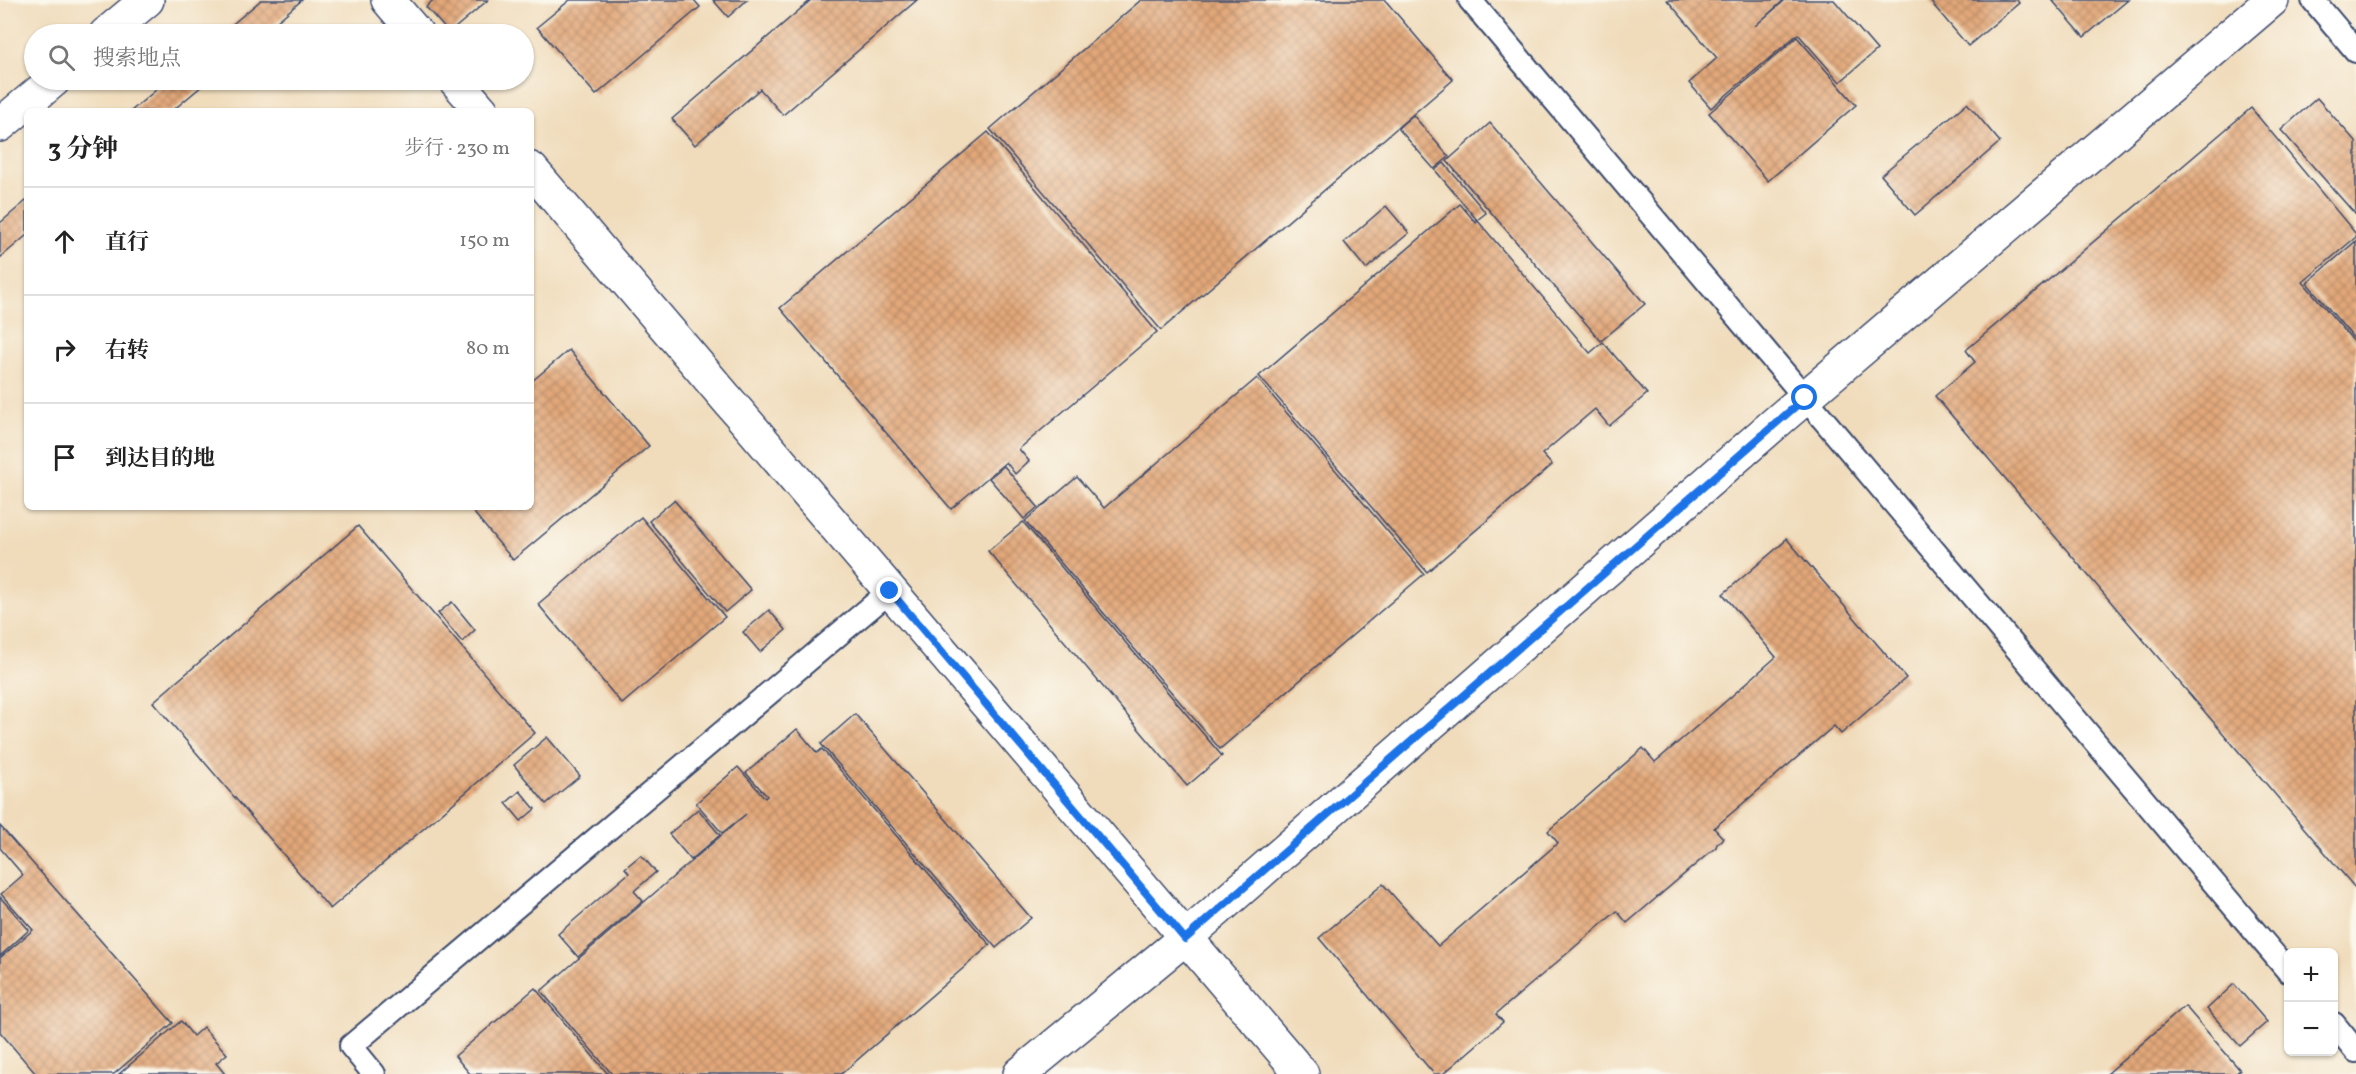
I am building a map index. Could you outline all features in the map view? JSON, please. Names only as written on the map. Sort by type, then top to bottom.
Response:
[{"type":"street","points":[[118,24],[147,0]]},
{"type":"street","points":[[388,0],[408,24]]},
{"type":"street","points":[[1020,1074],[1185,939],[1805,398],[2272,0]]},
{"type":"street","points":[[0,125],[42,90]]},
{"type":"street","points":[[464,90],[479,108]]},
{"type":"street","points":[[534,173],[1302,1074]]},
{"type":"lane","points":[[1470,0],[2284,965]]},
{"type":"lane","points":[[2313,0],[2356,51]]},
{"type":"lane","points":[[374,1074],[351,1046],[890,591]]},
{"type":"lane","points":[[2338,1029],[2356,1051]]},
{"type":"building","points":[[261,0],[302,0],[274,24],[233,24]]},
{"type":"building","points":[[433,0],[488,0],[460,24],[441,24],[426,7]]},
{"type":"building","points":[[570,0],[694,0],[700,7],[596,95],[537,27]]},
{"type":"building","points":[[713,0],[747,0],[728,17]]},
{"type":"building","points":[[811,0],[917,0],[783,115],[760,89],[695,145],[672,119]]},
{"type":"building","points":[[1141,0],[1385,0],[1453,80],[1161,330],[990,129]]},
{"type":"building","points":[[1667,0],[1784,0],[1755,26],[1785,0],[1834,0],[1877,50],[1840,82],[1798,34],[1711,108],[1689,83],[1717,58]]},
{"type":"building","points":[[1929,0],[2017,0],[2019,3],[1968,46]]},
{"type":"building","points":[[2052,0],[2128,0],[2084,37]]},
{"type":"building","points":[[1797,37],[1856,105],[1768,181],[1709,113]]},
{"type":"building","points":[[156,90],[197,90],[176,108],[135,108]]},
{"type":"building","points":[[2317,98],[2356,142],[2356,215],[2281,130]]},
{"type":"building","points":[[1967,103],[2000,142],[1915,215],[1881,175]]},
{"type":"building","points":[[2251,108],[2356,234],[2356,237],[2303,282],[2356,344],[2356,889],[1935,396],[1975,362],[1966,350]]},
{"type":"building","points":[[1413,115],[1449,157],[1434,169],[1398,128]]},
{"type":"building","points":[[1490,123],[1645,304],[1601,341],[1447,161]]},
{"type":"building","points":[[988,132],[1157,332],[1019,449],[1029,461],[1015,474],[1006,462],[951,509],[780,308]]},
{"type":"building","points":[[1444,163],[1486,213],[1477,220],[1435,170]]},
{"type":"building","points":[[24,203],[24,238],[0,258],[0,223]]},
{"type":"building","points":[[1460,204],[1476,223],[1478,221],[1590,353],[1603,342],[1647,394],[1609,426],[1595,409],[1542,454],[1552,465],[1427,572],[1259,376]]},
{"type":"building","points":[[1386,206],[1409,233],[1366,269],[1344,242]]},
{"type":"building","points":[[2356,241],[2356,341],[2307,283]]},
{"type":"building","points":[[569,350],[649,446],[513,560],[471,510],[534,510],[534,379]]},
{"type":"building","points":[[1257,378],[1424,574],[1220,749],[1025,521],[1077,477],[1104,508]]},
{"type":"building","points":[[1004,466],[1038,507],[1024,519],[989,478]]},
{"type":"building","points":[[674,500],[751,590],[725,612],[649,521]]},
{"type":"building","points":[[641,517],[725,617],[622,704],[538,604]]},
{"type":"building","points":[[1023,522],[1222,756],[1187,786],[988,551]]},
{"type":"building","points":[[358,526],[535,733],[330,909],[153,702]]},
{"type":"building","points":[[1786,538],[1906,678],[1841,734],[1834,726],[1714,828],[1723,838],[1716,847],[1627,923],[1617,911],[1496,1014],[1503,1022],[1443,1074],[1434,1074],[1319,938],[1383,884],[1438,946],[1558,843],[1548,831],[1643,748],[1655,762],[1717,709],[1776,657],[1723,594]]},
{"type":"building","points":[[452,602],[475,630],[462,642],[438,613]]},
{"type":"building","points":[[769,610],[786,630],[760,652],[743,632]]},
{"type":"building","points":[[855,714],[1031,918],[996,948],[821,744]]},
{"type":"building","points":[[797,729],[817,753],[822,749],[990,945],[841,1074],[612,1074],[541,991],[746,814],[722,833],[696,803],[738,767],[765,798],[767,796],[746,773]]},
{"type":"building","points":[[547,737],[580,776],[546,804],[514,765]]},
{"type":"building","points":[[520,791],[535,809],[521,821],[506,803]]},
{"type":"building","points":[[698,809],[720,835],[691,860],[669,834]]},
{"type":"building","points":[[0,826],[173,1023],[114,1074],[36,1074],[0,1032],[0,958],[33,930],[1,894],[23,875],[0,848]]},
{"type":"building","points":[[641,855],[656,872],[634,891],[643,901],[578,957],[558,934],[629,873],[625,868]]},
{"type":"building","points":[[0,897],[29,930],[0,956]]},
{"type":"building","points":[[2234,984],[2267,1022],[2240,1046],[2207,1009]]},
{"type":"building","points":[[535,988],[608,1074],[470,1074],[455,1056]]},
{"type":"building","points":[[2185,1006],[2240,1070],[2235,1074],[2107,1074]]},
{"type":"building","points":[[181,1021],[193,1036],[203,1027],[227,1054],[216,1063],[225,1074],[119,1074]]},
{"type":"route","points":[[890,591],[1185,939],[1805,398]]}]
